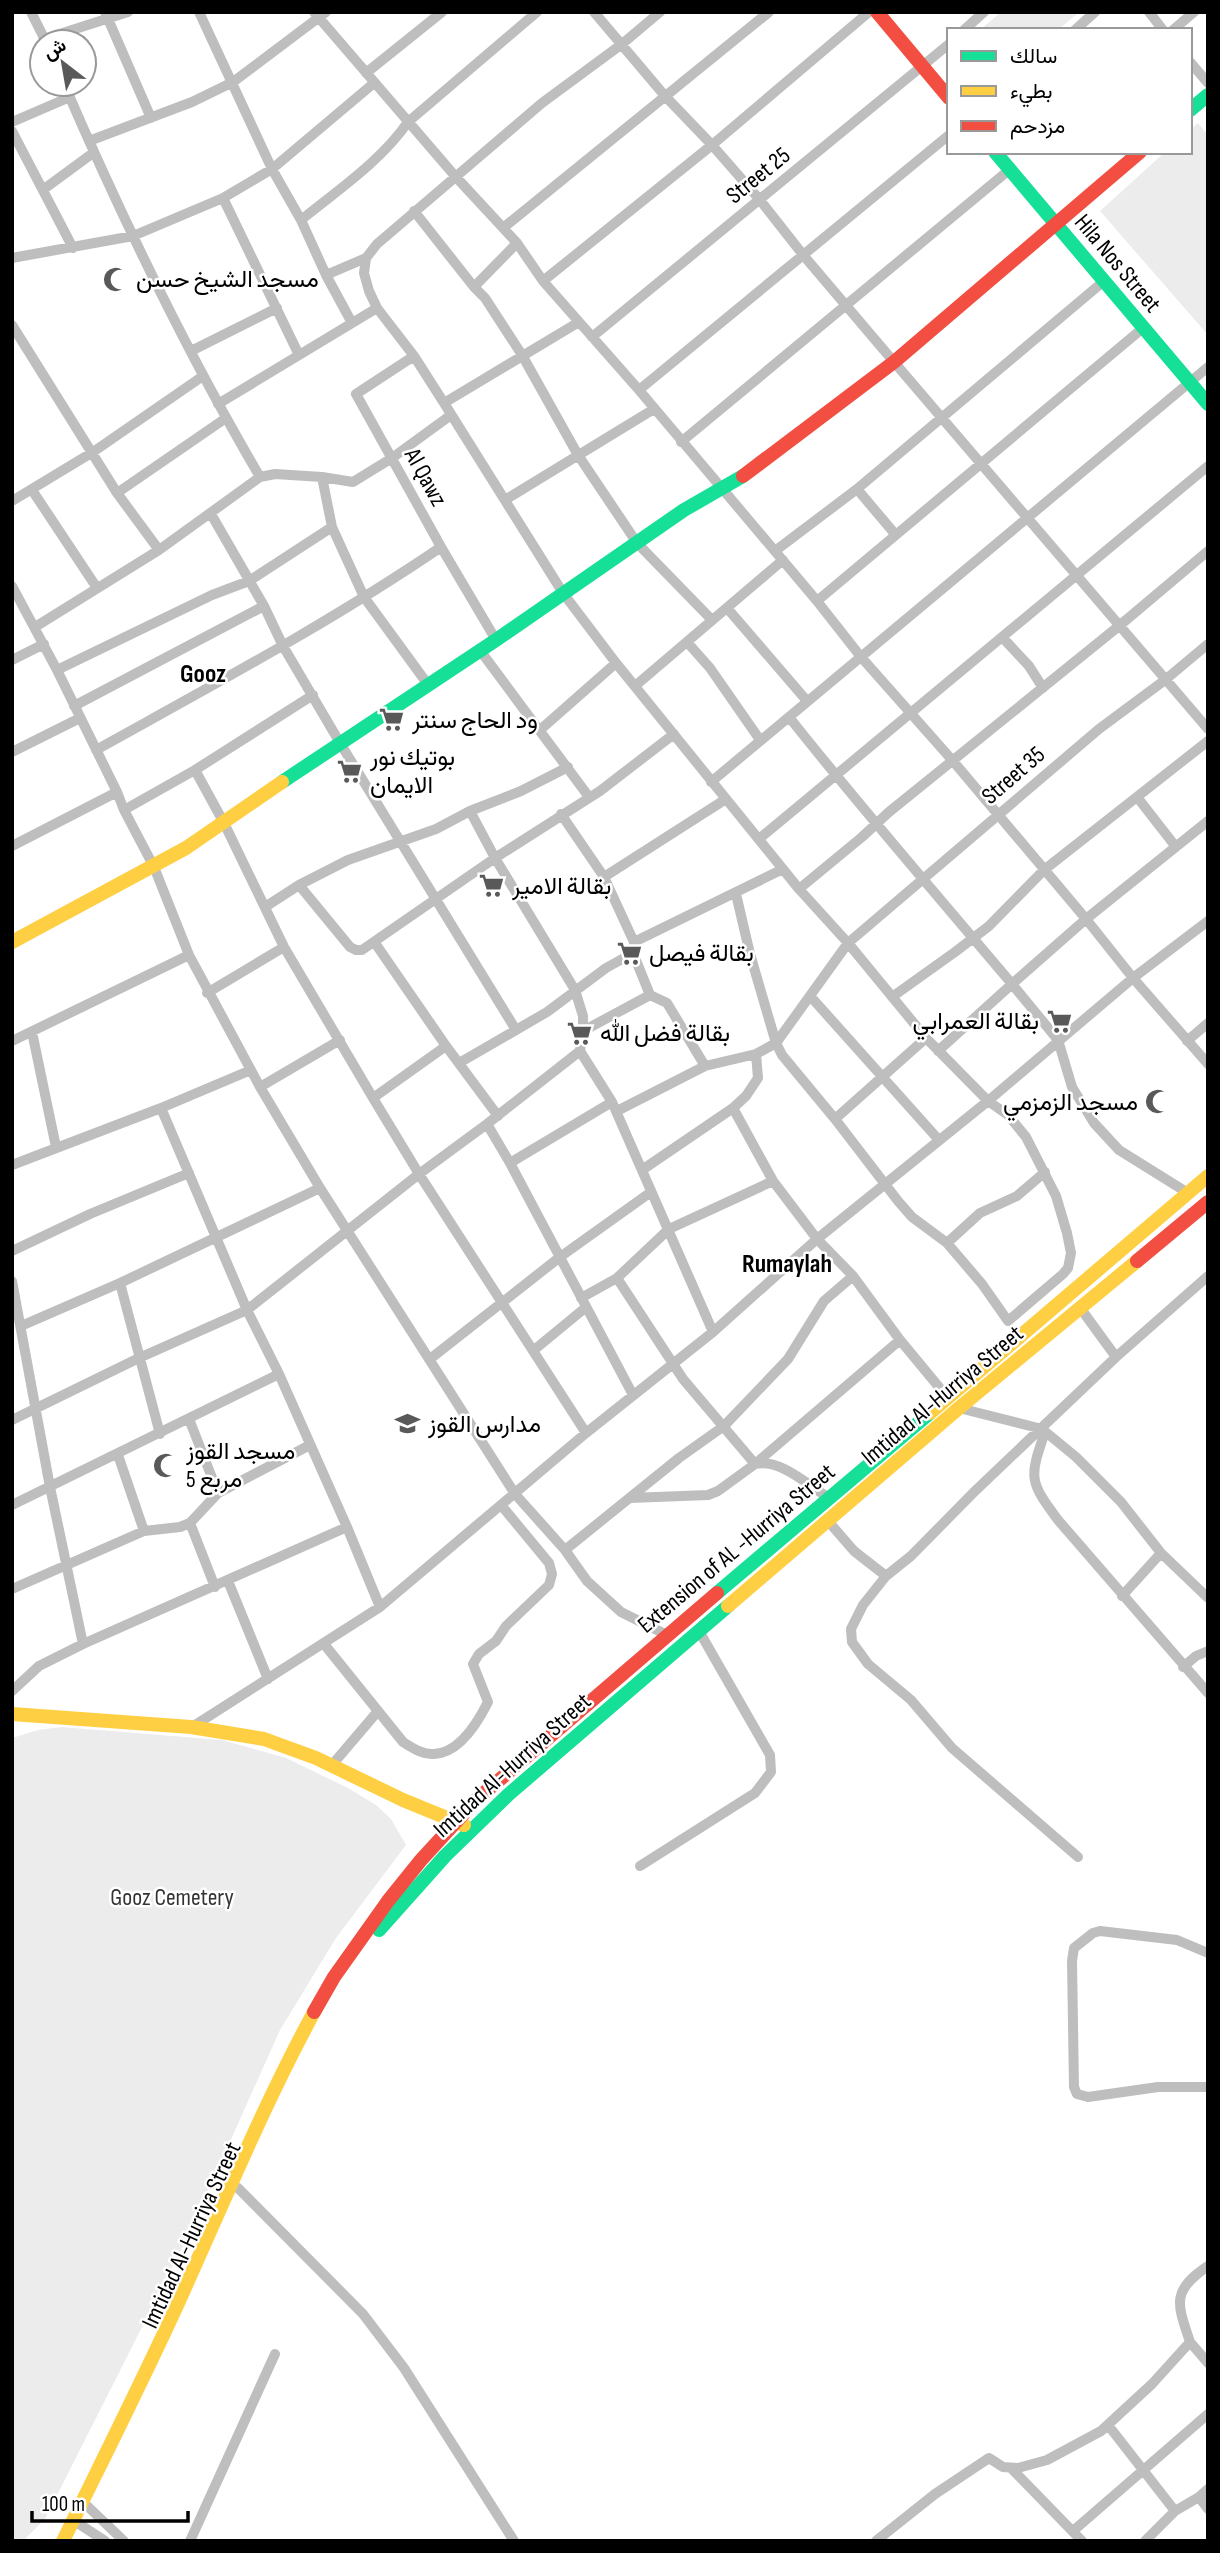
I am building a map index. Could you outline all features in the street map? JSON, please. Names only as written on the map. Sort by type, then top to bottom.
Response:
[{"type":"main road","points":[[877,12],[947,96]]},
{"type":"main road","points":[[1192,108],[1208,95]]},
{"type":"main road","name":"Hila Nos Street","points":[[997,154],[1208,404]]},
{"type":"main road","points":[[12,942],[154,867],[224,823],[684,510],[755,468],[894,362],[1138,154]]},
{"type":"main road","name":"Extension of AL -Hurriya Street","points":[[85,2504],[244,2153],[315,2010],[365,1931],[456,1820],[667,1635],[1208,1177]]},
{"type":"main road","name":"Imtidad Al-Hurriya Street","points":[[85,2504],[238,2188],[300,2053],[341,1981],[403,1901],[509,1794],[959,1408],[1208,1202]]},
{"type":"main road","points":[[1089,1279],[1101,1292]]},
{"type":"main road","points":[[12,1714],[191,1727],[264,1739],[332,1765],[413,1804],[456,1820],[471,1830]]},
{"type":"main road","points":[[72,2541],[85,2504]]},
{"type":"main road","points":[[63,2541],[77,2522]]},
{"type":"street","points":[[31,12],[39,28]]},
{"type":"street","points":[[76,28],[106,15],[128,12]]},
{"type":"street","points":[[366,73],[442,12]]},
{"type":"street","points":[[301,220],[378,157],[408,122],[537,12]]},
{"type":"street","points":[[594,12],[665,96],[761,200],[804,256],[1208,729]]},
{"type":"street","points":[[326,275],[366,258],[377,244],[414,211],[542,103],[622,44],[660,12]]},
{"type":"street","points":[[503,228],[769,12]]},
{"type":"street","points":[[543,281],[712,145],[869,12]]},
{"type":"street","points":[[966,28],[984,12]]},
{"type":"street","points":[[1076,28],[1096,12]]},
{"type":"street","points":[[1149,12],[1161,28]]},
{"type":"street","points":[[1176,28],[1194,12]]},
{"type":"street","points":[[200,13],[272,169],[301,220],[352,323]]},
{"type":"street","points":[[89,141],[192,102],[233,82],[320,14],[374,83],[517,243],[543,281],[639,390],[861,657],[953,761],[1208,1064]]},
{"type":"street","points":[[106,15],[151,118]]},
{"type":"street","name":"Street 25","points":[[592,337],[947,46]]},
{"type":"street","points":[[1192,64],[1208,83]]},
{"type":"street","points":[[12,258],[133,236],[223,198],[272,169],[374,83]]},
{"type":"street","points":[[12,122],[67,98]]},
{"type":"street","points":[[69,98],[93,153],[203,376],[260,477]]},
{"type":"street","points":[[12,131],[73,248]]},
{"type":"street","points":[[639,390],[947,137]]},
{"type":"street","points":[[44,189],[93,153]]},
{"type":"street","points":[[681,442],[1009,170]]},
{"type":"street","points":[[223,198],[299,355]]},
{"type":"street","points":[[414,211],[474,288],[485,298],[523,355],[578,455],[637,543],[712,620]]},
{"type":"street","points":[[474,288],[517,243]]},
{"type":"street","points":[[366,258],[364,273],[377,308],[414,356],[563,593],[616,663],[799,889],[848,943],[926,1038],[988,1101],[1008,1115],[1026,1137],[1056,1196],[1071,1253],[1068,1268],[1049,1288],[1008,1321]]},
{"type":"street","points":[[775,551],[857,489],[1104,281]]},
{"type":"street","points":[[191,351],[277,308]]},
{"type":"street","points":[[218,404],[377,308]]},
{"type":"street","points":[[444,403],[579,322]]},
{"type":"street","points":[[817,601],[1143,328]]},
{"type":"street","points":[[13,329],[117,494],[159,550]]},
{"type":"street","name":"Al Qawz","points":[[414,356],[356,394],[496,640]]},
{"type":"street","points":[[711,782],[1208,367]]},
{"type":"street","points":[[12,501],[93,452],[203,376]]},
{"type":"street","points":[[505,500],[654,409]]},
{"type":"street","points":[[35,627],[159,550],[260,477],[275,474],[353,482],[392,458],[451,415]]},
{"type":"street","points":[[117,494],[226,418]]},
{"type":"street","points":[[759,839],[1208,466]]},
{"type":"street","points":[[322,477],[332,527],[364,597],[429,686]]},
{"type":"street","points":[[857,489],[895,534]]},
{"type":"street","points":[[32,490],[97,588]]},
{"type":"street","points":[[211,514],[340,743],[516,1030]]},
{"type":"street","points":[[57,670],[212,595],[249,581],[332,527]]},
{"type":"street","points":[[96,750],[283,646],[441,547]]},
{"type":"street","points":[[799,889],[1208,551]]},
{"type":"street","points":[[635,686],[783,560]]},
{"type":"street","points":[[12,586],[44,644],[154,867],[207,993],[320,1188],[515,1494],[565,1550],[587,1581],[621,1612],[667,1635]]},
{"type":"street","points":[[74,706],[264,606]]},
{"type":"street","points":[[727,608],[807,701]]},
{"type":"street","points":[[1002,637],[1029,666],[1043,688]]},
{"type":"street","points":[[687,642],[710,668],[760,740]]},
{"type":"street","points":[[12,660],[44,644]]},
{"type":"street","name":"Street 35","points":[[776,1043],[848,943],[1099,729],[1166,680],[1208,644]]},
{"type":"street","points":[[480,649],[589,797]]},
{"type":"street","points":[[540,730],[616,663]]},
{"type":"street","points":[[124,810],[195,770],[313,695]]},
{"type":"street","points":[[789,717],[875,824],[925,878],[1058,1040],[1072,1087],[1094,1123],[1119,1150],[1188,1193]]},
{"type":"street","points":[[12,752],[80,718]]},
{"type":"street","points":[[299,885],[350,947],[362,950],[589,797],[674,734]]},
{"type":"street","points":[[892,997],[955,953],[1001,915],[1044,870],[1208,741]]},
{"type":"street","points":[[265,907],[299,885],[348,860],[436,829],[568,767]]},
{"type":"street","points":[[195,770],[284,947],[373,1098],[586,1433]]},
{"type":"street","points":[[12,846],[117,792]]},
{"type":"street","points":[[1137,797],[1176,847]]},
{"type":"street","points":[[604,877],[726,799]]},
{"type":"street","points":[[470,811],[495,858],[575,990],[583,1016],[580,1051],[615,1106],[713,1332]]},
{"type":"street","points":[[561,814],[604,877],[634,942],[633,953],[650,995],[667,1003],[705,1066]]},
{"type":"street","points":[[938,1051],[1087,919],[1208,821]]},
{"type":"street","points":[[634,942],[783,869]]},
{"type":"street","points":[[736,894],[776,1043],[794,1070],[912,1217],[947,1243],[982,1283],[1017,1339]]},
{"type":"street","points":[[191,1727],[380,1607],[586,1433],[713,1332],[817,1239],[988,1101],[1133,978],[1208,921]]},
{"type":"street","points":[[375,943],[498,1116]]},
{"type":"street","points":[[207,993],[284,947]]},
{"type":"street","points":[[459,1063],[547,1012],[606,968],[633,953]]},
{"type":"street","points":[[12,1041],[189,955]]},
{"type":"street","points":[[583,1031],[650,995]]},
{"type":"street","points":[[811,997],[939,1139]]},
{"type":"street","points":[[1187,1041],[1208,1023]]},
{"type":"street","points":[[32,1032],[56,1147]]},
{"type":"street","points":[[835,1119],[926,1038]]},
{"type":"street","points":[[260,1087],[340,1040]]},
{"type":"street","points":[[510,1163],[615,1106],[705,1066],[756,1054],[776,1043]]},
{"type":"street","points":[[373,1098],[446,1046]]},
{"type":"street","points":[[12,1420],[139,1358],[247,1310],[580,1051]]},
{"type":"street","points":[[642,1170],[733,1108],[746,1096],[758,1078],[756,1054]]},
{"type":"street","points":[[12,1165],[251,1070]]},
{"type":"street","points":[[161,1108],[247,1310],[348,1527],[380,1607]]},
{"type":"street","points":[[733,1108],[773,1181],[817,1239],[852,1276],[948,1398]]},
{"type":"street","points":[[487,1124],[633,1395]]},
{"type":"street","points":[[947,1243],[980,1213],[1017,1196],[1045,1172]]},
{"type":"street","points":[[12,1251],[90,1214],[189,1173]]},
{"type":"street","points":[[534,1350],[583,1303],[617,1278],[669,1229],[773,1181]]},
{"type":"street","points":[[21,1326],[120,1283],[320,1188]]},
{"type":"street","points":[[430,1359],[560,1257],[651,1192]]},
{"type":"street","points":[[565,1550],[678,1458],[724,1426],[788,1359],[824,1301],[852,1276]]},
{"type":"street","points":[[1078,1857],[952,1748],[911,1700],[868,1664],[852,1642],[851,1629],[863,1605],[886,1576],[911,1556],[976,1490],[1044,1431],[1116,1357],[1208,1276]]},
{"type":"street","points":[[617,1278],[673,1364],[705,1407],[755,1464]]},
{"type":"street","points":[[12,1281],[50,1487],[83,1644]]},
{"type":"street","points":[[120,1283],[159,1434]]},
{"type":"street","points":[[1049,1288],[1056,1306]]},
{"type":"street","points":[[1081,1309],[1116,1357]]},
{"type":"street","points":[[629,1498],[708,1494],[718,1491],[755,1464],[900,1340]]},
{"type":"street","points":[[12,1505],[279,1374]]},
{"type":"street","points":[[959,1408],[1044,1431],[1076,1457],[1121,1502],[1161,1553],[1208,1598]]},
{"type":"street","points":[[189,1419],[218,1493]]},
{"type":"street","points":[[1044,1431],[1034,1463],[1033,1475],[1038,1493],[1122,1596],[1208,1693]]},
{"type":"street","points":[[12,1589],[144,1531],[180,1527],[190,1523],[218,1493],[310,1445]]},
{"type":"street","points":[[118,1455],[144,1531]]},
{"type":"street","points":[[755,1464],[765,1461],[776,1464],[829,1498]]},
{"type":"street","points":[[324,1644],[403,1742],[420,1752],[433,1755],[452,1748],[478,1723],[488,1702],[473,1664],[479,1654],[496,1641],[506,1626],[549,1586],[552,1579],[549,1563],[501,1505]]},
{"type":"street","points":[[828,1521],[854,1551],[886,1576]]},
{"type":"street","points":[[190,1523],[215,1587]]},
{"type":"street","points":[[12,1691],[39,1666],[83,1644],[348,1527]]},
{"type":"street","points":[[1122,1596],[1161,1553]]},
{"type":"street","points":[[228,1581],[268,1679]]},
{"type":"street","points":[[640,1866],[755,1793],[771,1772],[770,1755],[699,1631]]},
{"type":"street","points":[[1183,1667],[1196,1656],[1208,1651]]},
{"type":"street","points":[[332,1765],[378,1711]]},
{"type":"street","points":[[1208,1953],[1177,1940],[1100,1931],[1074,1948],[1072,1961],[1074,2087],[1077,2094],[1088,2097],[1166,2086],[1208,2087]]},
{"type":"street","points":[[238,2188],[363,2314],[404,2368],[514,2541]]},
{"type":"street","points":[[1208,2266],[1190,2278],[1179,2296],[1179,2308],[1190,2342],[1208,2363]]},
{"type":"street","points":[[1011,2468],[1047,2460],[1108,2426],[1152,2384],[1190,2342]]},
{"type":"street","points":[[190,2541],[275,2354]]},
{"type":"street","points":[[1073,2531],[1208,2414]]},
{"type":"street","points":[[1108,2426],[1175,2511]]},
{"type":"street","points":[[876,2541],[887,2537],[944,2487],[989,2458],[1011,2468],[1082,2541]]},
{"type":"street","points":[[1145,2541],[1175,2511],[1208,2489]]},
{"type":"street","points":[[1199,2497],[1208,2509]]},
{"type":"street","points":[[85,2504],[124,2541]]},
{"type":"street","points":[[77,2522],[105,2541]]},
{"type":"green space","points":[[1001,12],[1078,13],[1060,28],[982,28]]},
{"type":"green space","points":[[1198,123],[1208,135],[1208,335],[1100,211],[1163,154],[1192,154],[1192,128]]},
{"type":"green space","name":"Gooz Cemetery","points":[[62,1727],[222,1740],[286,1758],[348,1788],[376,1805],[391,1819],[406,1845],[336,1938],[280,2030],[185,2242],[45,2519],[23,2541],[12,2541],[12,1738],[38,1730]]},
{"type":"traffic: fast","points":[[1192,108],[1208,95]]},
{"type":"traffic: fast","points":[[997,154],[1208,404]]},
{"type":"traffic: fast","points":[[282,782],[496,640],[684,510],[743,476]]},
{"type":"traffic: fast","points":[[717,1593],[930,1413]]},
{"type":"traffic: fast","points":[[379,1930],[445,1856],[509,1794],[728,1606]]},
{"type":"traffic: slow","points":[[12,942],[186,848],[282,782]]},
{"type":"traffic: slow","points":[[930,1413],[1208,1176]]},
{"type":"traffic: slow","points":[[728,1606],[959,1408],[1137,1261]]},
{"type":"traffic: slow","points":[[12,1714],[191,1727],[264,1739],[316,1758],[403,1800],[464,1825]]},
{"type":"traffic: slow","points":[[63,2541],[165,2331],[260,2119],[314,2012]]},
{"type":"traffic: jam","points":[[877,12],[947,96]]},
{"type":"traffic: jam","points":[[743,476],[894,362],[1138,154]]},
{"type":"traffic: jam","points":[[1137,1261],[1208,1202]]},
{"type":"traffic: jam","points":[[314,2012],[334,1977],[388,1901],[476,1800],[717,1593]]},
{"type":"place","name":"مسجد الشيخ حسن","points":[[116,279]]},
{"type":"place","name":"ود الحاج سنتر","points":[[392,720]]},
{"type":"place","name":"بوتيك نور الايمان","points":[[350,771]]},
{"type":"place","name":"بقالة الامير","points":[[492,886]]},
{"type":"place","name":"بقالة فيصل","points":[[629,953]]},
{"type":"place","name":"بقالة العمرابي","points":[[1059,1021]]},
{"type":"place","name":"بقالة فضل الله","points":[[580,1033]]},
{"type":"place","name":"مسجد الزمزمي","points":[[1158,1102]]},
{"type":"place","name":"مدارس القوز","points":[[408,1424]]},
{"type":"place","name":"مسجد القوز مربع 5","points":[[166,1465]]},
{"type":"district","name":"Gooz","points":[[203,673]]},
{"type":"district","name":"Rumaylah","points":[[787,1263]]}]
